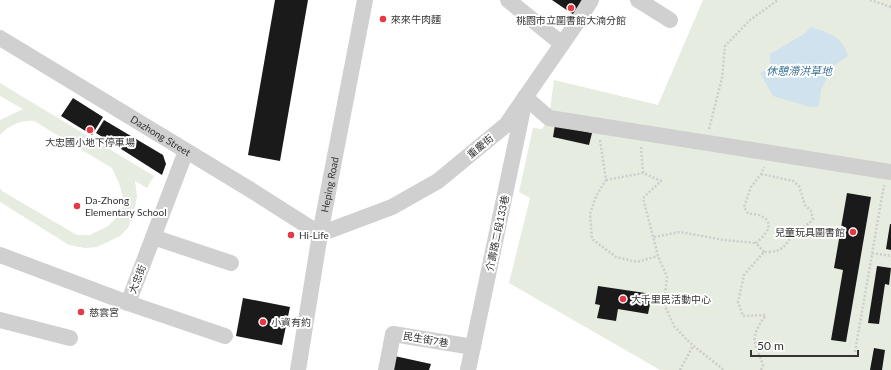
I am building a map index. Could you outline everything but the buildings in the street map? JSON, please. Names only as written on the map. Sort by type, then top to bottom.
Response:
[{"type":"street","name":"Heping Road","points":[[298,370],[320,234],[365,0]]},
{"type":"street","points":[[508,0],[562,44]]},
{"type":"street","name":"重慶街","points":[[320,234],[392,207],[438,181],[506,125],[591,0]]},
{"type":"street","points":[[638,0],[670,20]]},
{"type":"street","name":"Dazhong Street","points":[[0,38],[254,192],[320,234]]},
{"type":"street","points":[[525,97],[549,118],[889,171]]},
{"type":"street","name":"介壽路二段133巷","points":[[468,370],[525,97]]},
{"type":"street","name":"大忠街","points":[[0,255],[128,303],[186,151]]},
{"type":"street","points":[[153,237],[231,263]]},
{"type":"street","points":[[128,303],[225,336]]},
{"type":"street","points":[[0,320],[70,338]]},
{"type":"street","name":"民生街7巷","points":[[386,370],[393,334],[473,347]]},
{"type":"path","points":[[706,143],[722,78],[725,46],[750,20],[778,0]]},
{"type":"path","points":[[870,0],[891,7]]},
{"type":"path","points":[[598,126],[606,180],[596,196],[590,214],[592,239],[616,257],[637,262],[658,256]]},
{"type":"path","points":[[640,132],[642,173]]},
{"type":"path","points":[[756,243],[764,236],[768,229],[767,221],[763,216],[748,213],[744,207],[751,187],[761,174],[770,153]]},
{"type":"path","points":[[855,352],[872,253],[889,171]]},
{"type":"path","points":[[606,180],[642,173],[661,180],[643,198],[658,256],[667,277],[664,304],[674,326],[693,346],[724,370]]},
{"type":"path","points":[[761,174],[793,181],[799,186],[805,205],[811,211],[813,219],[809,224],[793,234],[786,245],[777,251],[764,252],[744,275],[738,302],[743,316],[765,315],[753,337],[763,365],[761,370]]},
{"type":"path","points":[[654,237],[680,232],[724,240],[756,243],[764,252]]},
{"type":"path","points":[[872,253],[891,256]]},
{"type":"path","points":[[680,370],[693,346]]},
{"type":"shaded area","points":[[703,0],[891,0],[891,370],[660,370],[509,283],[530,198],[519,192],[533,128],[542,129],[549,118],[554,80],[658,105]]},
{"type":"shaded area","points":[[0,83],[154,176],[147,188],[135,181],[137,196],[135,208],[128,228],[120,236],[97,247],[85,248],[69,245],[0,202],[0,188],[2,191],[77,235],[90,235],[108,226],[117,217],[122,210],[123,197],[119,183],[112,168],[34,121],[24,121],[16,124],[7,128],[0,135],[0,120],[23,109],[0,96]]},
{"type":"water","name":"休憩滯洪草地","points":[[811,27],[834,36],[842,44],[848,56],[832,67],[821,90],[819,106],[810,107],[773,96],[760,73],[770,68],[770,54],[804,34]]},
{"type":"place","name":"桃園市立圖書館大湳分館","points":[[571,8]]},
{"type":"place","name":"來來牛肉麵","points":[[383,19]]},
{"type":"place","name":"大忠國小地下停車場","points":[[90,130]]},
{"type":"place","name":"Da-Zhong Elementary School","points":[[77,206]]},
{"type":"place","name":"兒童玩具圖書館","points":[[853,232]]},
{"type":"place","name":"Hi-Life","points":[[291,235]]},
{"type":"place","name":"大千里民活動中心","points":[[623,299]]},
{"type":"place","name":"慈雲宮","points":[[81,312]]},
{"type":"place","name":"小資有約","points":[[263,322]]}]
